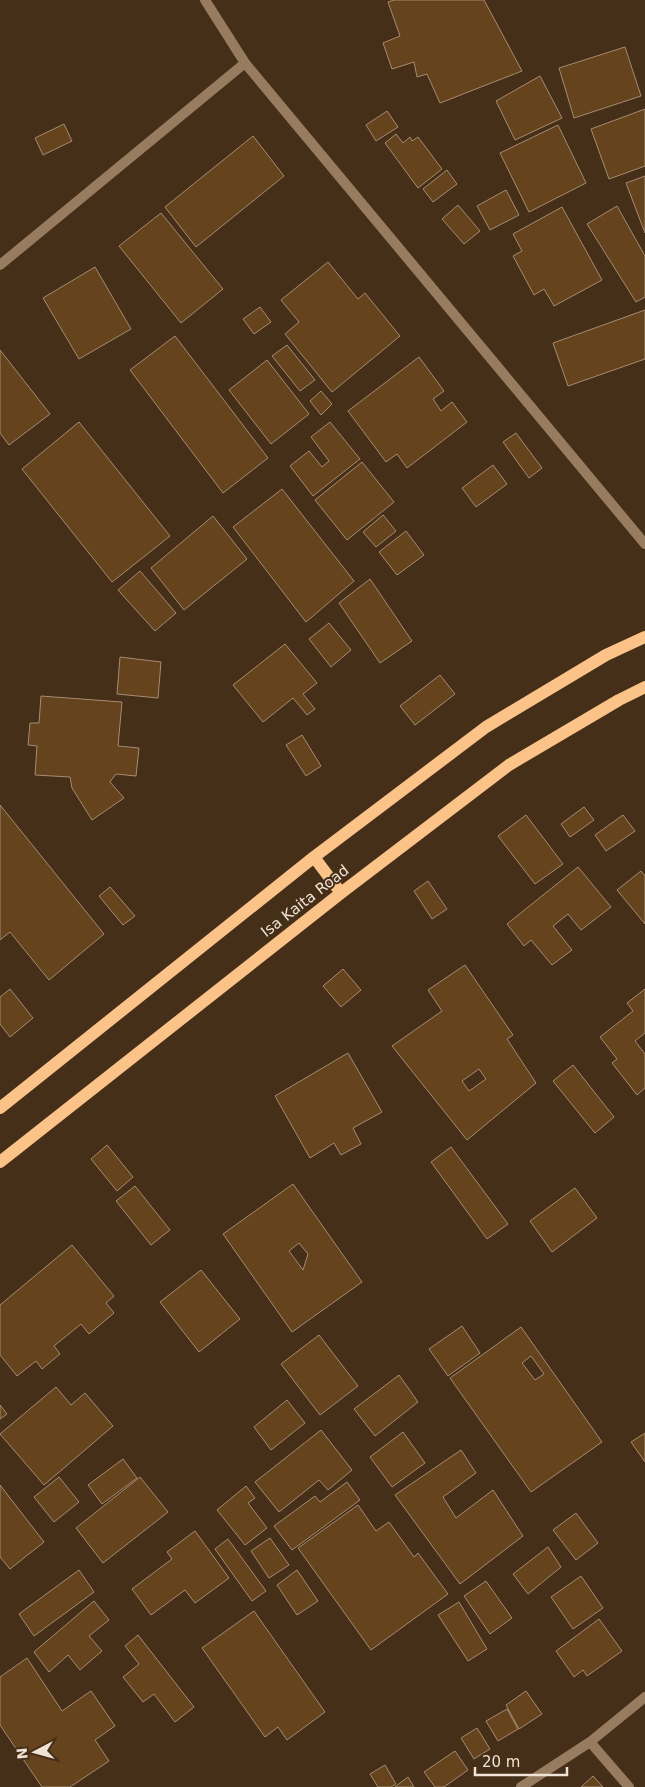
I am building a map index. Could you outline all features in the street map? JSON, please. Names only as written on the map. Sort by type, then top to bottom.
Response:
[{"type":"main road","name":"Isa Kaita Road","points":[[0,1108],[314,857],[486,727],[606,655],[645,637]]},
{"type":"main road","name":"Isa Kaita Road","points":[[0,1162],[341,893],[509,765],[619,700],[645,687]]},
{"type":"main road","points":[[314,857],[341,893]]},
{"type":"street","points":[[205,0],[245,63],[645,544]]},
{"type":"street","points":[[0,265],[245,63]]},
{"type":"street","points":[[520,1787],[590,1742],[645,1697]]},
{"type":"street","points":[[590,1742],[628,1787]]},
{"type":"building","points":[[394,0],[484,0],[522,71],[440,103],[427,74],[417,77],[414,62],[392,69],[383,43],[400,36],[388,2]]},
{"type":"building","points":[[625,47],[641,96],[574,118],[559,68]]},
{"type":"building","points":[[540,76],[562,118],[515,140],[496,101]]},
{"type":"building","points":[[645,109],[645,166],[609,179],[591,129]]},
{"type":"building","points":[[387,111],[398,127],[376,141],[366,125]]},
{"type":"building","points":[[64,124],[72,141],[43,155],[35,138]]},
{"type":"building","points":[[558,125],[586,183],[529,212],[500,153]]},
{"type":"building","points":[[396,134],[403,143],[410,137],[412,141],[418,137],[442,169],[418,188],[385,143]]},
{"type":"building","points":[[253,136],[284,176],[196,247],[165,207]]},
{"type":"building","points":[[447,170],[457,184],[433,202],[423,189]]},
{"type":"building","points":[[645,176],[645,233],[626,183]]},
{"type":"building","points":[[506,190],[519,215],[490,230],[477,206]]},
{"type":"building","points":[[458,205],[480,231],[464,244],[442,219]]},
{"type":"building","points":[[617,206],[645,256],[645,297],[636,302],[587,224]]},
{"type":"building","points":[[562,207],[602,280],[554,306],[544,289],[534,295],[513,256],[522,251],[513,234]]},
{"type":"building","points":[[161,213],[223,289],[181,323],[119,246]]},
{"type":"building","points":[[328,262],[358,299],[365,293],[400,336],[332,392],[285,334],[299,322],[281,300]]},
{"type":"building","points":[[95,267],[131,329],[79,359],[43,298]]},
{"type":"building","points":[[260,307],[271,322],[254,334],[243,319]]},
{"type":"building","points":[[645,310],[645,359],[568,386],[553,343]]},
{"type":"building","points":[[175,336],[268,458],[223,493],[130,370]]},
{"type":"building","points":[[287,345],[315,380],[300,391],[272,356]]},
{"type":"building","points":[[0,350],[50,414],[9,445],[0,433]]},
{"type":"building","points":[[419,357],[444,391],[433,399],[441,411],[452,402],[467,422],[407,468],[397,454],[386,462],[348,411]]},
{"type":"building","points":[[267,360],[309,414],[271,444],[229,390]]},
{"type":"building","points":[[321,391],[332,404],[321,415],[310,401]]},
{"type":"building","points":[[79,422],[170,536],[112,582],[22,469]]},
{"type":"building","points":[[330,422],[360,459],[313,496],[290,466],[309,451],[322,467],[329,461],[311,437]]},
{"type":"building","points":[[516,433],[542,468],[529,478],[503,442]]},
{"type":"building","points":[[362,462],[394,502],[347,540],[315,500]]},
{"type":"building","points":[[493,465],[507,484],[476,507],[462,488]]},
{"type":"building","points":[[282,489],[354,581],[306,622],[233,527]]},
{"type":"building","points":[[383,515],[396,531],[376,547],[363,532]]},
{"type":"building","points":[[213,516],[247,559],[184,610],[151,568]]},
{"type":"building","points":[[406,531],[424,555],[397,575],[379,552]]},
{"type":"building","points":[[140,571],[176,613],[155,631],[118,590]]},
{"type":"building","points":[[370,579],[412,641],[380,663],[339,603]]},
{"type":"building","points":[[329,623],[351,650],[331,667],[309,639]]},
{"type":"building","points":[[285,644],[317,683],[303,694],[315,709],[307,715],[293,698],[263,722],[233,685]]},
{"type":"building","points":[[120,657],[161,662],[158,698],[117,694]]},
{"type":"building","points":[[440,675],[455,694],[415,725],[400,706]]},
{"type":"building","points":[[41,696],[122,702],[118,746],[139,748],[136,776],[116,774],[110,782],[124,798],[92,820],[72,788],[70,777],[35,775],[37,746],[28,745],[30,723],[39,723]]},
{"type":"building","points":[[302,735],[321,766],[306,776],[286,745]]},
{"type":"building","points":[[0,805],[104,934],[49,980],[10,932],[0,940]]},
{"type":"building","points":[[584,807],[594,820],[570,837],[561,824]]},
{"type":"building","points":[[526,815],[563,864],[535,884],[498,836]]},
{"type":"building","points":[[623,815],[635,831],[606,851],[595,835]]},
{"type":"building","points":[[578,867],[611,907],[581,930],[568,914],[553,926],[572,950],[552,965],[531,940],[524,946],[507,924]]},
{"type":"building","points":[[641,871],[645,876],[645,924],[617,890]]},
{"type":"building","points":[[428,881],[447,909],[432,919],[414,891]]},
{"type":"building","points":[[110,887],[135,916],[123,925],[99,896]]},
{"type":"building","points":[[465,965],[513,1035],[507,1039],[536,1083],[467,1140],[392,1046],[442,1011],[428,990]],"holes":[[[479,1069],[486,1079],[469,1091],[462,1081]]]},
{"type":"building","points":[[343,969],[361,990],[341,1007],[323,986]]},
{"type":"building","points":[[10,989],[33,1018],[10,1037],[0,1024],[0,997]]},
{"type":"building","points":[[645,989],[645,1033],[635,1041],[645,1054],[645,1088],[637,1095],[612,1063],[617,1059],[600,1037],[633,1011],[627,1003]]},
{"type":"building","points":[[348,1053],[382,1112],[353,1128],[361,1144],[341,1155],[334,1143],[310,1158],[275,1096]]},
{"type":"building","points":[[573,1065],[614,1117],[595,1133],[553,1081]]},
{"type":"building","points":[[107,1145],[133,1177],[117,1191],[91,1159]]},
{"type":"building","points":[[451,1147],[508,1224],[487,1239],[431,1162]]},
{"type":"building","points":[[293,1184],[362,1282],[292,1332],[223,1234]],"holes":[[[299,1243],[308,1254],[303,1270],[289,1251]]]},
{"type":"building","points":[[135,1186],[170,1230],[151,1245],[116,1201]]},
{"type":"building","points":[[575,1188],[597,1218],[552,1252],[530,1221]]},
{"type":"building","points":[[72,1245],[114,1296],[106,1303],[114,1313],[89,1334],[81,1324],[54,1346],[60,1354],[42,1369],[36,1361],[17,1376],[0,1355],[0,1305]]},
{"type":"building","points":[[201,1270],[240,1319],[199,1352],[160,1302]]},
{"type":"building","points":[[462,1326],[480,1353],[448,1376],[429,1349]]},
{"type":"building","points":[[521,1327],[602,1442],[531,1492],[450,1378]],"holes":[[[531,1356],[544,1374],[535,1380],[522,1363]]]},
{"type":"building","points":[[319,1335],[358,1386],[320,1415],[281,1364]]},
{"type":"building","points":[[399,1375],[418,1402],[375,1436],[354,1409]]},
{"type":"building","points":[[56,1387],[71,1405],[85,1393],[113,1426],[44,1485],[0,1434]]},
{"type":"building","points":[[287,1400],[305,1423],[271,1450],[254,1427]]},
{"type":"building","points":[[0,1405],[7,1414],[0,1419]]},
{"type":"building","points":[[321,1430],[352,1470],[328,1490],[319,1480],[279,1512],[255,1482]]},
{"type":"building","points":[[403,1432],[425,1463],[392,1487],[370,1457]]},
{"type":"building","points":[[645,1433],[645,1462],[631,1442]]},
{"type":"building","points":[[461,1450],[476,1473],[443,1497],[456,1518],[493,1490],[523,1536],[460,1584],[395,1495]]},
{"type":"building","points":[[123,1459],[137,1478],[102,1504],[88,1485]]},
{"type":"building","points":[[59,1477],[79,1502],[54,1522],[34,1497]]},
{"type":"building","points":[[140,1477],[168,1512],[103,1563],[76,1528]]},
{"type":"building","points":[[347,1482],[360,1500],[292,1550],[274,1526],[315,1496],[320,1502]]},
{"type":"building","points":[[0,1485],[44,1542],[10,1569],[0,1557]]},
{"type":"building","points":[[246,1486],[255,1498],[248,1503],[267,1528],[245,1545],[217,1510]]},
{"type":"building","points":[[358,1505],[376,1531],[389,1522],[414,1557],[418,1553],[448,1594],[371,1650],[298,1548]]},
{"type":"building","points":[[576,1513],[598,1543],[576,1560],[553,1530]]},
{"type":"building","points":[[195,1531],[229,1578],[195,1603],[185,1590],[151,1615],[132,1589],[172,1559],[167,1552]]},
{"type":"building","points":[[270,1538],[289,1565],[269,1578],[251,1551]]},
{"type":"building","points":[[228,1539],[266,1591],[252,1601],[215,1549]]},
{"type":"building","points":[[548,1547],[561,1567],[528,1594],[513,1574]]},
{"type":"building","points":[[79,1570],[94,1592],[34,1636],[19,1614]]},
{"type":"building","points":[[297,1570],[318,1601],[297,1615],[277,1585]]},
{"type":"building","points":[[581,1576],[603,1608],[573,1629],[551,1597]]},
{"type":"building","points":[[486,1581],[512,1618],[490,1634],[464,1596]]},
{"type":"building","points":[[94,1601],[109,1620],[89,1636],[102,1651],[80,1670],[68,1655],[49,1672],[34,1652]]},
{"type":"building","points":[[459,1602],[487,1649],[468,1661],[438,1615]]},
{"type":"building","points":[[254,1611],[325,1712],[287,1740],[278,1727],[265,1737],[202,1648]]},
{"type":"building","points":[[599,1619],[622,1651],[587,1676],[583,1670],[574,1677],[556,1651]]},
{"type":"building","points":[[138,1635],[194,1707],[175,1722],[154,1694],[143,1702],[123,1677],[139,1664],[125,1646]]},
{"type":"building","points":[[27,1658],[62,1711],[91,1691],[115,1726],[95,1740],[109,1761],[70,1787],[42,1787],[0,1725],[0,1677]]},
{"type":"building","points":[[526,1691],[542,1714],[519,1729],[506,1705]]},
{"type":"building","points":[[507,1709],[518,1729],[498,1741],[486,1721]]},
{"type":"building","points":[[477,1728],[490,1749],[474,1759],[461,1738]]},
{"type":"building","points":[[455,1751],[468,1770],[444,1787],[435,1787],[424,1772]]},
{"type":"building","points":[[385,1765],[396,1784],[391,1787],[378,1787],[370,1774]]},
{"type":"building","points":[[593,1776],[603,1787],[581,1787]]},
{"type":"building","points":[[408,1777],[414,1787],[395,1787],[400,1783]]}]
